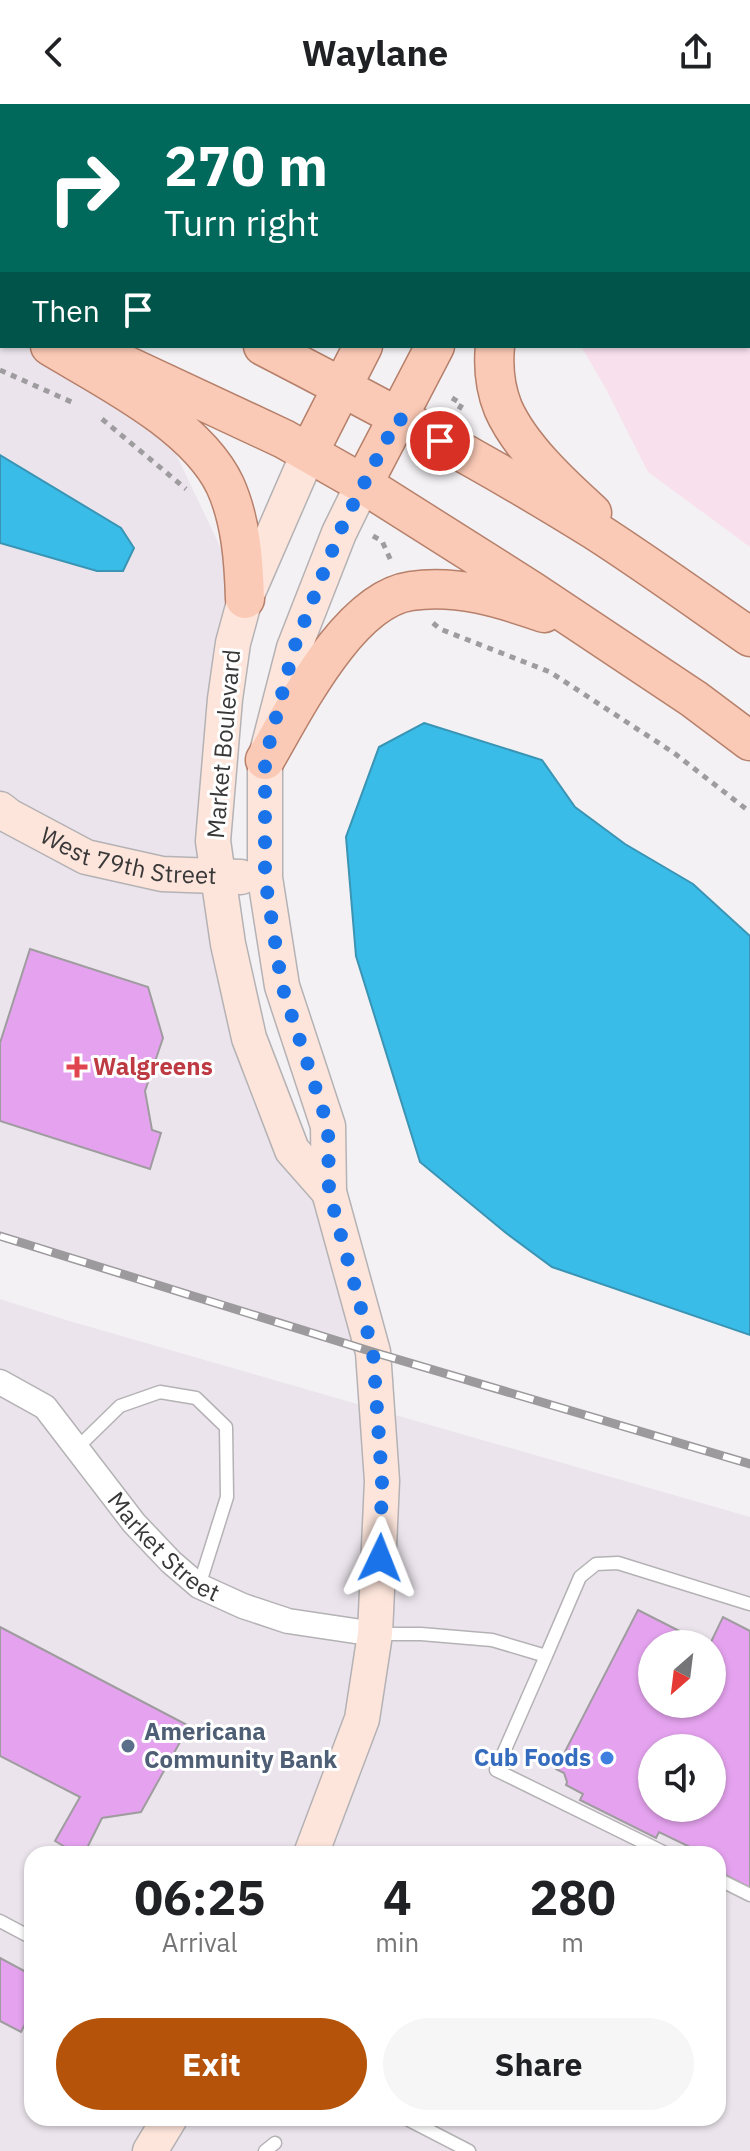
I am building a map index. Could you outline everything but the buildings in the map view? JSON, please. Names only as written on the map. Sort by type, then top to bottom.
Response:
[{"type":"main road","points":[[53,348],[160,415],[189,437],[210,461],[225,485],[235,517],[243,552],[245,599]]},
{"type":"main road","points":[[89,348],[309,452],[363,484],[621,650],[750,741]]},
{"type":"main road","points":[[267,348],[398,418],[590,528],[750,637]]},
{"type":"main road","name":"Market Boulevard","points":[[309,452],[362,348]]},
{"type":"main road","name":"Market Boulevard","points":[[363,484],[434,348]]},
{"type":"main road","points":[[495,348],[493,362],[497,388],[513,427],[573,495],[656,571]]},
{"type":"main road","points":[[265,760],[336,645],[358,620],[383,602],[408,591],[446,589],[511,602],[543,613],[621,650]]},
{"type":"street","name":"Market Boulevard","points":[[309,452],[245,599],[233,643],[213,841],[228,944],[249,1038],[292,1150],[329,1192]]},
{"type":"street","name":"Market Boulevard","points":[[314,1846],[362,1719],[375,1634],[382,1481],[373,1352],[329,1192],[328,1126],[282,986],[265,878],[265,760],[294,648],[339,533],[363,484]]},
{"type":"street","name":"West 79th Street","points":[[0,809],[86,857],[162,874],[265,878]]},
{"type":"street","name":"Market Street","points":[[0,1382],[45,1407],[134,1523],[199,1586],[243,1606],[288,1621],[375,1634]]},
{"type":"street","points":[[150,2151],[165,2126]]},
{"type":"lane","points":[[77,1448],[120,1406],[160,1392],[196,1398],[226,1427],[227,1497],[199,1586]]},
{"type":"lane","points":[[651,1846],[496,1770],[580,1577],[596,1564],[618,1563],[750,1604]]},
{"type":"lane","points":[[375,1634],[492,1640],[546,1656]]},
{"type":"lane","points":[[726,1883],[750,1895]]},
{"type":"lane","points":[[0,1921],[24,1934]]},
{"type":"lane","points":[[421,2126],[469,2151]]},
{"type":"path","points":[[452,398],[462,404],[457,413]]},
{"type":"shaded area","points":[[0,348],[52,348],[156,412],[245,599],[231,655],[233,967],[268,1087],[329,1192],[373,1352],[0,1235]]},
{"type":"shaded area","points":[[582,348],[750,348],[750,547],[648,472]]},
{"type":"shaded area","points":[[0,1299],[750,1517],[750,2151],[0,2151]]},
{"type":"water","points":[[0,455],[121,528],[134,548],[123,571],[97,571],[0,543]]},
{"type":"water","points":[[424,723],[542,760],[575,807],[625,844],[693,884],[750,936],[750,1335],[552,1267],[420,1162],[356,956],[346,837],[379,747]]},
{"type":"railway","points":[[0,1236],[373,1352],[750,1464]]},
{"type":"place","name":"Walgreens","points":[[77,1067]]},
{"type":"place","name":"Americana Community Bank","points":[[128,1746]]},
{"type":"place","name":"Cub Foods","points":[[607,1758]]},
{"type":"route","points":[[380,1558],[382,1481],[373,1352],[329,1192],[328,1126],[282,986],[265,878],[265,760],[294,648],[344,522],[398,418],[440,441]]}]
